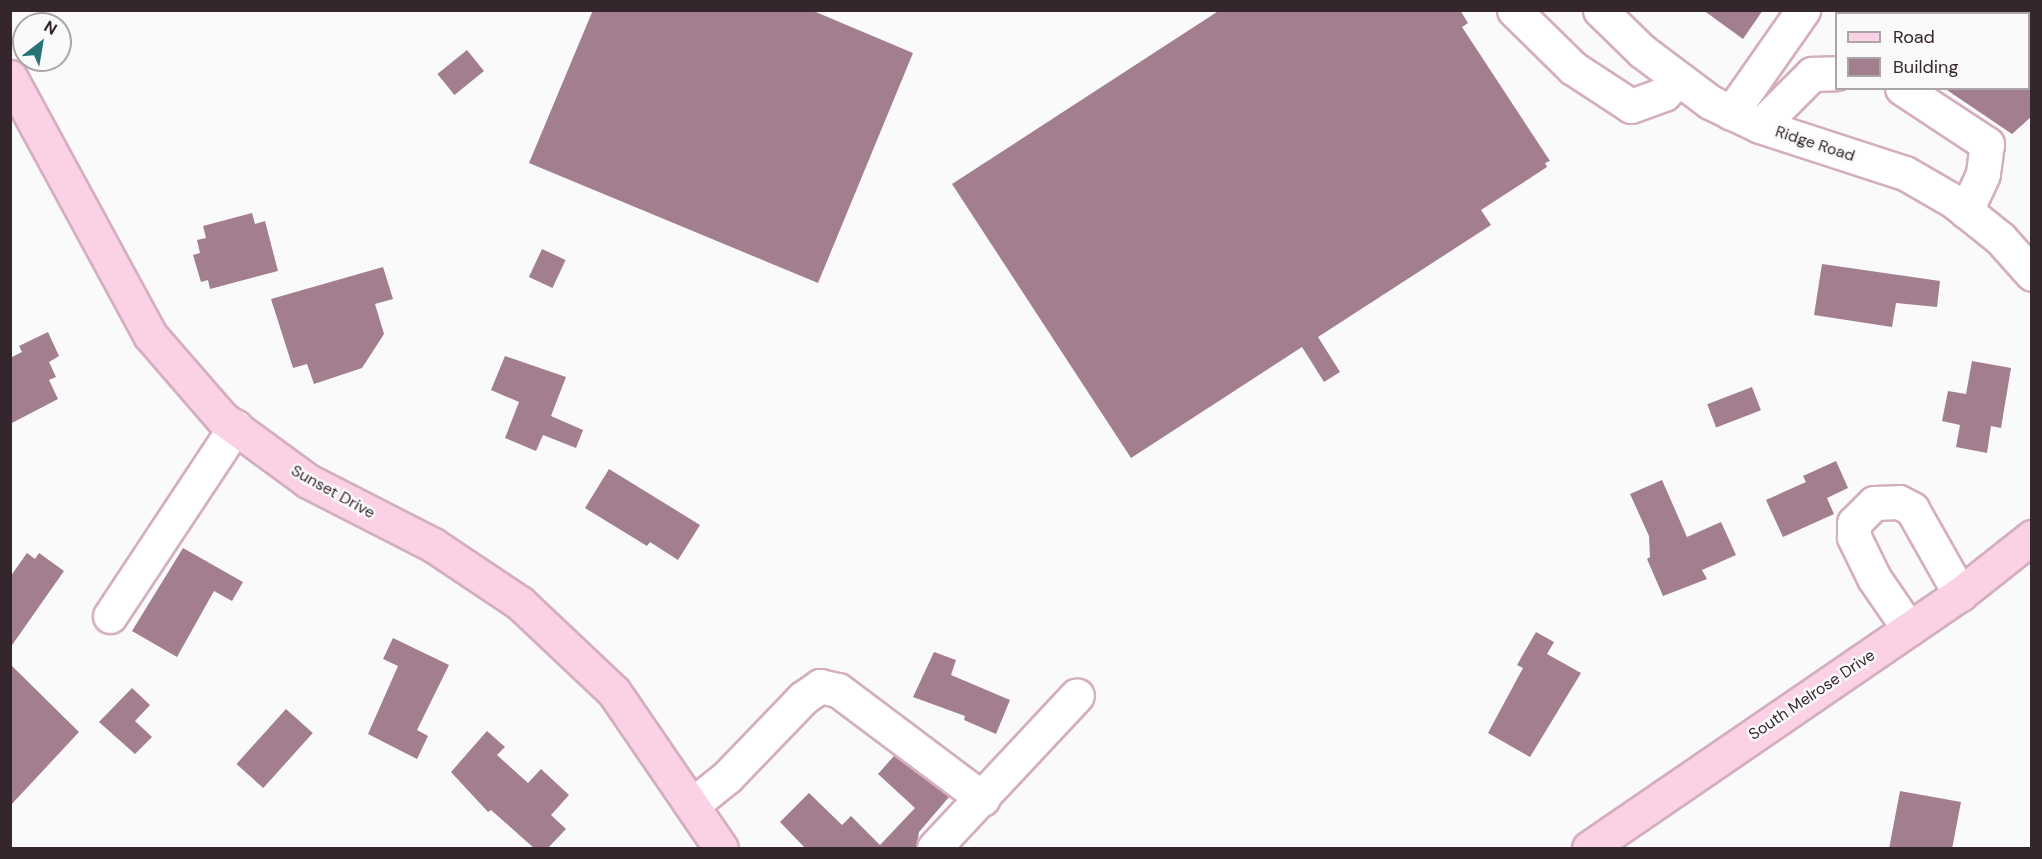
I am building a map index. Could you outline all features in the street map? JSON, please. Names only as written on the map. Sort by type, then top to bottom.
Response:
[{"type":"main road","name":"Sunset Drive","points":[[10,78],[150,335],[222,418],[308,482],[433,545],[520,603],[614,692],[721,849]]},
{"type":"main road","name":"South Melrose Drive","points":[[1589,849],[1960,594],[2031,537]]},
{"type":"street","points":[[1514,10],[1573,68],[1631,106],[1664,94],[1678,79]]},
{"type":"street","name":"Ridge Road","points":[[1600,10],[1642,51],[1678,79],[1746,120],[1905,173],[1966,211],[2000,238],[2031,274]]},
{"type":"street","points":[[1746,120],[1803,10]]},
{"type":"street","points":[[1746,120],[1812,74],[1835,73]]},
{"type":"street","points":[[1905,90],[1987,144],[1983,174],[1966,211]]},
{"type":"street","points":[[110,616],[235,427]]},
{"type":"street","points":[[1909,629],[1874,578],[1854,537],[1854,523],[1861,513],[1874,503],[1888,501],[1912,509],[1960,594]]},
{"type":"street","points":[[692,806],[727,777],[803,698],[820,686],[838,690],[983,799]]},
{"type":"street","points":[[934,849],[983,799],[1077,695]]},
{"type":"building","points":[[593,10],[811,10],[913,53],[818,283],[529,163]]},
{"type":"building","points":[[1220,10],[1460,10],[1468,23],[1462,27],[1550,161],[1545,163],[1547,167],[1481,210],[1491,225],[1318,337],[1340,372],[1324,382],[1302,347],[1131,458],[952,184]]},
{"type":"building","points":[[1703,10],[1763,10],[1743,39]]},
{"type":"building","points":[[467,50],[484,71],[454,95],[437,74]]},
{"type":"building","points":[[2031,88],[2031,117],[2012,134],[1947,90],[2030,90]]},
{"type":"building","points":[[252,213],[255,224],[265,221],[278,271],[210,289],[208,280],[201,282],[193,255],[200,253],[197,240],[206,238],[203,226]]},
{"type":"building","points":[[542,249],[566,260],[552,288],[529,277]]},
{"type":"building","points":[[1822,264],[1940,281],[1937,307],[1896,303],[1892,327],[1814,315]]},
{"type":"building","points":[[383,267],[393,299],[375,304],[384,334],[362,368],[314,384],[307,364],[293,368],[271,299]]},
{"type":"building","points":[[48,332],[59,356],[49,362],[56,377],[49,380],[58,399],[10,424],[10,358],[22,352],[19,346]]},
{"type":"building","points":[[505,356],[566,377],[551,416],[583,430],[576,448],[543,435],[536,451],[505,438],[519,402],[491,390]]},
{"type":"building","points":[[1972,361],[2011,368],[2001,428],[1991,426],[1987,453],[1956,447],[1960,425],[1942,421],[1948,391],[1966,394]]},
{"type":"building","points":[[1752,387],[1761,410],[1716,428],[1707,404]]},
{"type":"building","points":[[1836,461],[1848,488],[1827,498],[1834,514],[1783,537],[1766,500],[1806,482],[1803,476]]},
{"type":"building","points":[[609,469],[700,525],[678,560],[650,542],[647,546],[585,508]]},
{"type":"building","points":[[1662,480],[1687,537],[1721,522],[1736,555],[1702,570],[1707,579],[1663,596],[1647,559],[1650,557],[1649,536],[1630,494]]},
{"type":"building","points":[[183,548],[243,582],[232,601],[214,591],[177,657],[132,631]]},
{"type":"building","points":[[27,553],[35,559],[39,553],[64,571],[10,648],[10,577]]},
{"type":"building","points":[[1536,632],[1554,642],[1547,654],[1581,673],[1530,757],[1488,733],[1523,668],[1517,665]]},
{"type":"building","points":[[393,638],[449,665],[417,730],[428,736],[417,759],[368,734],[398,666],[383,659]]},
{"type":"building","points":[[934,652],[956,660],[951,675],[1010,700],[996,734],[964,720],[965,716],[913,697]]},
{"type":"building","points":[[10,664],[79,732],[10,806]]},
{"type":"building","points":[[132,688],[150,705],[135,721],[152,737],[135,754],[99,722]]},
{"type":"building","points":[[286,709],[313,733],[263,788],[236,764]]},
{"type":"building","points":[[487,731],[505,747],[497,755],[528,783],[541,769],[569,795],[551,815],[566,829],[547,849],[535,849],[491,810],[488,812],[451,772]]},
{"type":"building","points":[[894,756],[949,797],[919,832],[916,849],[806,849],[780,822],[809,793],[842,825],[851,816],[880,845],[915,808],[878,774]]},
{"type":"building","points":[[1900,791],[1961,802],[1952,849],[1889,849]]}]
